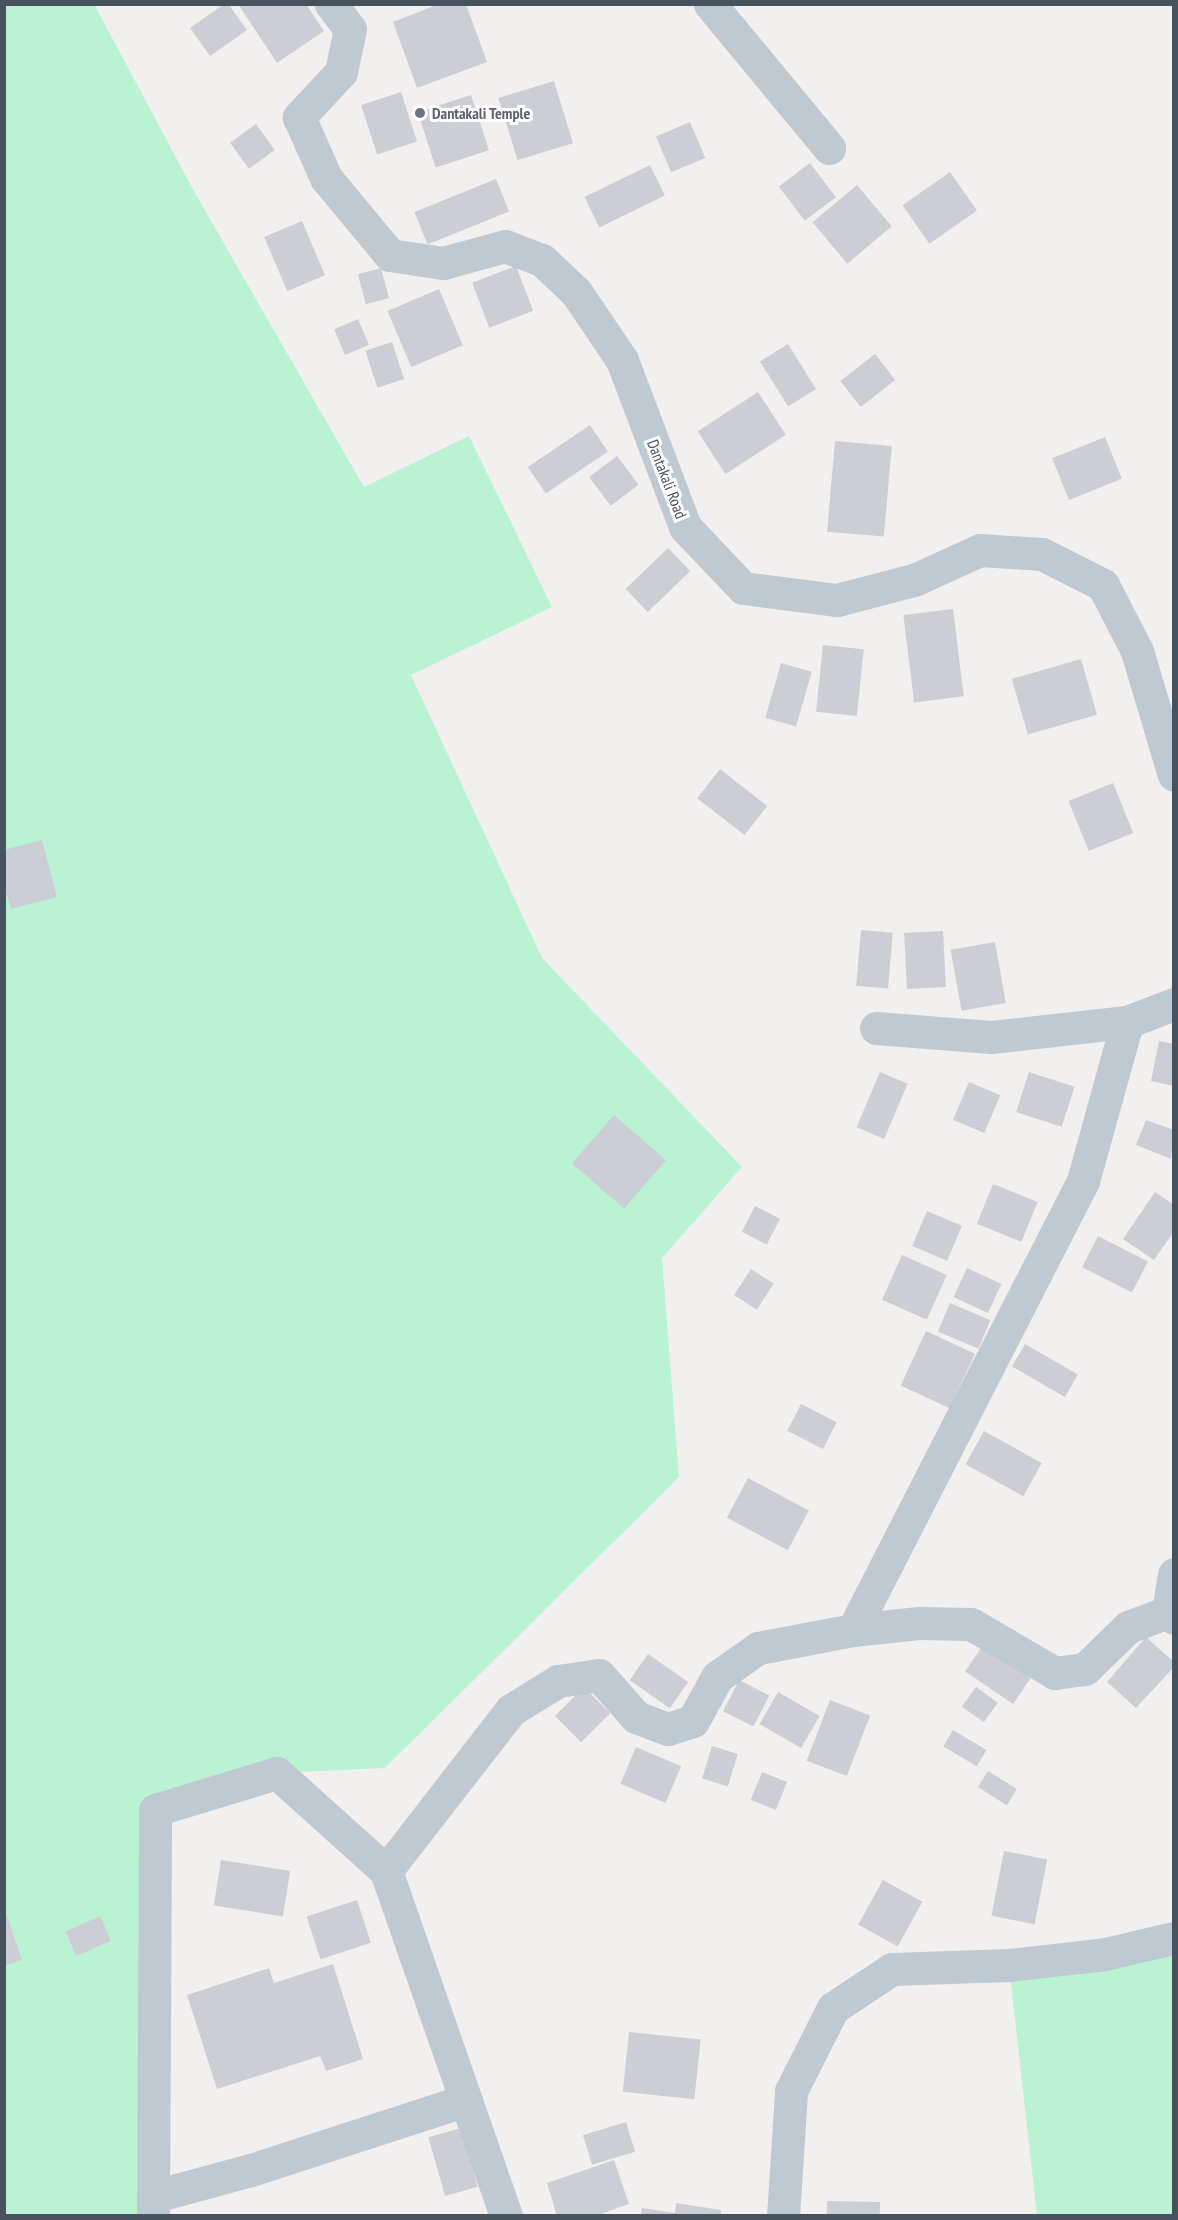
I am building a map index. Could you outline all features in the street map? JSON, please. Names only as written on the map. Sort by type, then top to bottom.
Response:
[{"type":"street","name":"Dantakali Road","points":[[331,4],[350,29],[341,72],[299,117],[326,178],[390,255],[443,263],[506,246],[542,260],[576,292],[622,360],[685,527],[743,588],[837,600],[914,580],[980,550],[1042,554],[1103,585],[1137,651],[1173,775]]},
{"type":"street","points":[[710,4],[829,148]]},
{"type":"street","points":[[876,1028],[991,1037],[1127,1022],[1173,1004]]},
{"type":"street","points":[[853,1630],[1083,1181],[1127,1022]]},
{"type":"street","points":[[386,1871],[511,1710],[558,1681],[599,1675],[636,1717],[668,1729],[693,1721],[717,1677],[758,1648],[853,1630],[919,1623],[971,1624],[1055,1673],[1085,1669],[1128,1627],[1171,1615],[1173,1574]]},
{"type":"street","points":[[465,2100],[251,2170],[154,2206],[155,1810],[277,1773],[386,1871],[506,2216]]},
{"type":"street","points":[[783,2216],[791,2091],[832,2008],[892,1970],[1009,1965],[1105,1954],[1173,1938]]},
{"type":"green space","points":[[94,4],[195,193],[364,487],[469,436],[552,607],[411,675],[542,958],[742,1167],[662,1258],[679,1477],[385,1768],[277,1773],[155,1810],[153,2215],[5,2216],[4,5]]},
{"type":"green space","points":[[1173,1938],[1173,2215],[1037,2215],[1009,1966]]},
{"type":"building","points":[[238,4],[306,4],[324,31],[277,63]]},
{"type":"building","points":[[439,4],[466,4],[487,62],[417,88],[393,22]]},
{"type":"building","points":[[223,5],[229,5],[247,30],[210,56],[190,28]]},
{"type":"building","points":[[554,81],[573,143],[518,160],[499,98]]},
{"type":"building","points":[[401,92],[417,141],[377,154],[361,105]]},
{"type":"building","points":[[471,95],[489,150],[436,167],[418,112]]},
{"type":"building","points":[[690,122],[705,158],[671,172],[656,136]]},
{"type":"building","points":[[256,124],[275,150],[249,169],[230,143]]},
{"type":"building","points":[[810,163],[836,197],[805,221],[779,186]]},
{"type":"building","points":[[650,165],[665,196],[599,228],[584,197]]},
{"type":"building","points":[[950,172],[977,211],[929,244],[902,205]]},
{"type":"building","points":[[496,179],[509,211],[428,244],[414,212]]},
{"type":"building","points":[[857,185],[892,226],[847,264],[813,222]]},
{"type":"building","points":[[302,221],[325,275],[287,291],[264,237]]},
{"type":"building","points":[[516,266],[533,311],[489,328],[472,283]]},
{"type":"building","points":[[381,268],[389,298],[366,304],[358,274]]},
{"type":"building","points":[[439,289],[463,345],[411,367],[387,311]]},
{"type":"building","points":[[358,319],[369,345],[345,355],[334,329]]},
{"type":"building","points":[[392,342],[404,379],[377,388],[365,351]]},
{"type":"building","points":[[788,344],[816,389],[788,406],[760,361]]},
{"type":"building","points":[[875,354],[895,380],[861,407],[840,381]]},
{"type":"building","points":[[758,392],[786,435],[725,474],[698,431]]},
{"type":"building","points":[[590,425],[608,452],[546,493],[528,467]]},
{"type":"building","points":[[1105,437],[1122,479],[1069,500],[1052,458]]},
{"type":"building","points":[[835,441],[892,446],[884,537],[827,532]]},
{"type":"building","points":[[617,456],[639,485],[611,506],[589,477]]},
{"type":"building","points":[[668,548],[690,571],[648,612],[626,589]]},
{"type":"building","points":[[953,609],[964,696],[914,702],[903,615]]},
{"type":"building","points":[[823,645],[864,649],[857,716],[816,712]]},
{"type":"building","points":[[1081,659],[1097,715],[1028,735],[1012,679]]},
{"type":"building","points":[[781,663],[812,672],[796,727],[765,718]]},
{"type":"building","points":[[720,769],[767,806],[745,835],[697,798]]},
{"type":"building","points":[[1113,783],[1133,833],[1089,851],[1068,801]]},
{"type":"building","points":[[42,840],[57,897],[11,909],[4,886],[4,850]]},
{"type":"building","points":[[861,930],[893,933],[888,989],[856,986]]},
{"type":"building","points":[[943,931],[946,987],[907,989],[904,933]]},
{"type":"building","points":[[995,942],[1006,1003],[961,1011],[951,950]]},
{"type":"building","points":[[1159,1041],[1174,1044],[1174,1086],[1151,1081]]},
{"type":"building","points":[[880,1072],[908,1084],[884,1139],[857,1127]]},
{"type":"building","points":[[1029,1072],[1075,1087],[1062,1127],[1016,1112]]},
{"type":"building","points":[[969,1082],[1000,1095],[984,1133],[953,1120]]},
{"type":"building","points":[[614,1115],[666,1160],[624,1209],[572,1163]]},
{"type":"building","points":[[1146,1120],[1174,1130],[1171,1159],[1136,1145]]},
{"type":"building","points":[[993,1184],[1038,1202],[1021,1242],[977,1224]]},
{"type":"building","points":[[1155,1192],[1174,1205],[1174,1231],[1154,1260],[1123,1239]]},
{"type":"building","points":[[755,1206],[780,1219],[767,1245],[742,1232]]},
{"type":"building","points":[[927,1211],[962,1226],[947,1261],[912,1246]]},
{"type":"building","points":[[1098,1236],[1148,1261],[1132,1293],[1082,1267]]},
{"type":"building","points":[[902,1255],[947,1275],[927,1320],[882,1300]]},
{"type":"building","points":[[967,1268],[1001,1284],[988,1313],[953,1297]]},
{"type":"building","points":[[751,1269],[774,1284],[757,1310],[734,1295]]},
{"type":"building","points":[[950,1303],[991,1320],[978,1349],[938,1332]]},
{"type":"building","points":[[926,1331],[975,1354],[950,1408],[901,1385]]},
{"type":"building","points":[[1025,1344],[1078,1374],[1065,1397],[1012,1367]]},
{"type":"building","points":[[801,1404],[837,1422],[823,1449],[787,1431]]},
{"type":"building","points":[[984,1431],[1042,1463],[1023,1496],[966,1464]]},
{"type":"building","points":[[748,1478],[809,1510],[788,1550],[727,1518]]},
{"type":"building","points":[[1146,1637],[1174,1662],[1174,1667],[1136,1708],[1107,1682]]},
{"type":"building","points":[[983,1645],[1031,1677],[1013,1704],[965,1672]]},
{"type":"building","points":[[648,1654],[688,1682],[670,1708],[630,1680]]},
{"type":"building","points":[[739,1680],[769,1695],[753,1727],[723,1711]]},
{"type":"building","points":[[584,1687],[610,1713],[581,1742],[555,1716]]},
{"type":"building","points":[[976,1687],[998,1703],[984,1722],[962,1706]]},
{"type":"building","points":[[778,1692],[820,1716],[801,1748],[760,1724]]},
{"type":"building","points":[[830,1700],[870,1715],[847,1776],[807,1761]]},
{"type":"building","points":[[953,1730],[986,1750],[977,1766],[943,1746]]},
{"type":"building","points":[[712,1746],[738,1754],[728,1786],[702,1779]]},
{"type":"building","points":[[636,1747],[681,1766],[665,1803],[620,1784]]},
{"type":"building","points":[[988,1771],[1017,1789],[1007,1805],[978,1787]]},
{"type":"building","points":[[762,1772],[787,1782],[776,1810],[751,1800]]},
{"type":"building","points":[[1004,1851],[1047,1859],[1035,1924],[991,1916]]},
{"type":"building","points":[[221,1860],[290,1871],[283,1916],[214,1905]]},
{"type":"building","points":[[883,1880],[922,1902],[898,1946],[858,1925]]},
{"type":"building","points":[[357,1900],[371,1943],[320,1959],[307,1916]]},
{"type":"building","points":[[4,1907],[22,1960],[4,1966]]},
{"type":"building","points":[[100,1916],[111,1941],[76,1956],[65,1931]]},
{"type":"building","points":[[333,1964],[363,2059],[326,2071],[320,2056],[217,2089],[187,1995],[269,1968],[274,1983]]},
{"type":"building","points":[[629,2032],[701,2040],[694,2099],[623,2092]]},
{"type":"building","points":[[626,2122],[635,2152],[592,2165],[583,2135]]},
{"type":"building","points":[[461,2128],[478,2187],[445,2196],[428,2137]]},
{"type":"building","points":[[614,2160],[629,2204],[595,2216],[557,2216],[547,2183]]},
{"type":"building","points":[[827,2201],[880,2202],[880,2216],[827,2216]]},
{"type":"building","points":[[676,2203],[721,2210],[721,2216],[641,2216],[642,2208],[675,2213]]},
{"type":"place","name":"Dantakali Temple","points":[[420,113]]}]
